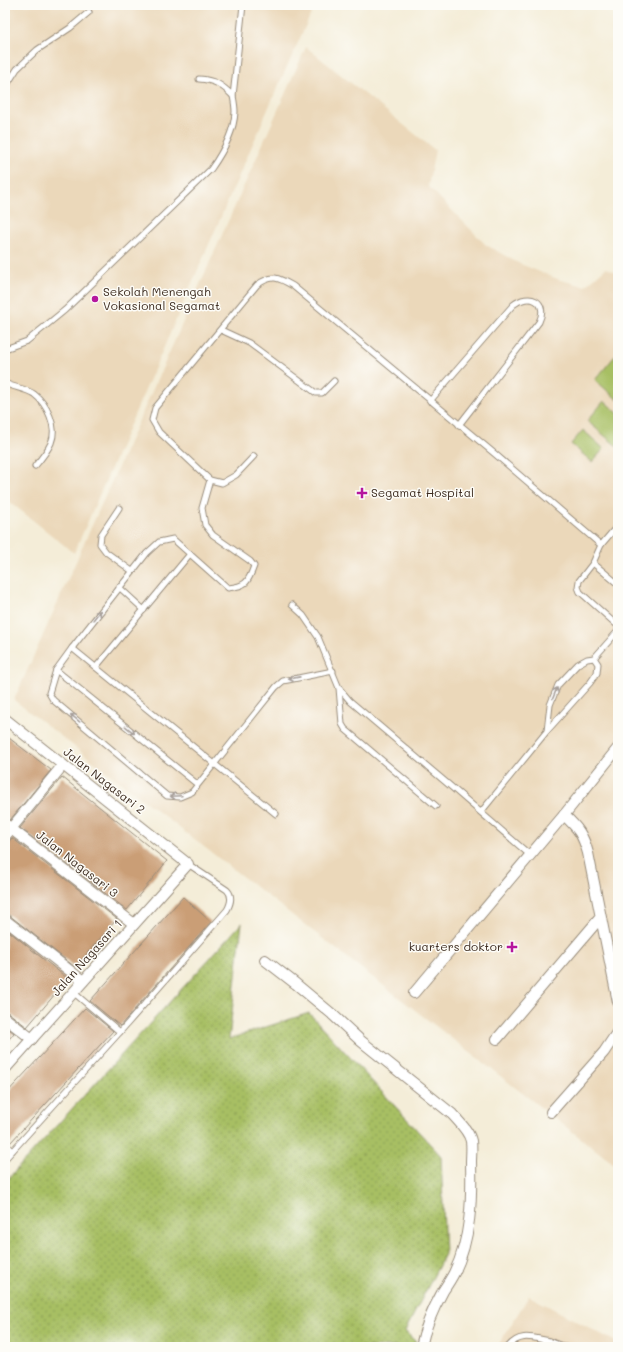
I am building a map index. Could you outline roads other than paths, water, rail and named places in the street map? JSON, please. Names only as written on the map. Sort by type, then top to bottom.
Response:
[{"type":"street","name":"Jalan Nagasari 2","points":[[5,720],[188,864]]},
{"type":"street","points":[[414,993],[564,815],[618,748]]},
{"type":"street","points":[[7,830],[63,765]]},
{"type":"street","points":[[564,815],[584,838],[593,874],[600,918],[618,1002]]},
{"type":"street","name":"Jalan Nagasari 3","points":[[7,830],[134,924]]},
{"type":"street","name":"Jalan Nagasari 1","points":[[5,1068],[188,864]]},
{"type":"street","points":[[497,1039],[600,918]]},
{"type":"street","points":[[5,920],[83,981]]},
{"type":"street","points":[[265,960],[332,1014],[361,1041],[452,1114],[464,1127],[471,1140],[472,1179],[468,1229],[463,1250],[454,1273],[425,1327],[421,1347]]},
{"type":"street","points":[[5,1018],[32,1039]]},
{"type":"street","points":[[551,1112],[604,1052],[618,1031]]},
{"type":"lane","points":[[5,349],[27,341],[64,310],[210,169],[223,152],[231,131],[235,112],[233,96],[243,5]]},
{"type":"lane","points":[[5,88],[17,69],[37,50],[70,28],[89,12]]},
{"type":"lane","points":[[199,79],[211,80],[223,86],[233,96]]},
{"type":"lane","points":[[254,456],[236,475],[222,483],[210,480],[159,432],[152,420],[155,408],[257,285],[265,279],[275,277],[284,280],[293,286],[601,545]]},
{"type":"lane","points":[[430,401],[513,305],[526,298],[536,301],[539,304],[542,313],[539,322],[459,425]]},
{"type":"lane","points":[[221,330],[249,344],[316,393],[322,392],[334,381]]},
{"type":"lane","points":[[5,383],[33,394],[41,400],[50,416],[52,426],[52,442],[35,466]]},
{"type":"lane","points":[[210,480],[202,508],[205,525],[213,535],[250,561],[254,566],[249,580],[241,587],[228,588],[173,539],[159,542],[146,553],[56,670],[49,693],[53,700],[167,796],[180,797],[192,792],[283,680],[333,671]]},
{"type":"lane","points":[[119,508],[101,536],[100,544],[106,552],[132,571]]},
{"type":"lane","points":[[618,525],[601,545],[594,562],[579,581],[578,587],[580,592],[618,626]]},
{"type":"lane","points":[[96,667],[190,554]]},
{"type":"lane","points":[[594,562],[618,584]]},
{"type":"lane","points":[[119,587],[144,610]]},
{"type":"lane","points":[[292,604],[303,615],[314,631],[323,647],[340,688],[350,701],[530,855]]},
{"type":"lane","points":[[547,731],[550,705],[558,685],[578,664],[587,659],[594,658],[618,631]]},
{"type":"lane","points":[[72,648],[276,814]]},
{"type":"lane","points":[[480,812],[547,731],[590,683],[597,673],[598,664],[594,658]]},
{"type":"lane","points":[[56,670],[197,784]]},
{"type":"lane","points":[[340,688],[342,724],[345,729],[436,806]]},
{"type":"lane","points":[[5,1159],[120,1032],[227,910],[230,905],[230,893],[188,864]]},
{"type":"lane","points":[[73,992],[120,1032]]},
{"type":"lane","points":[[5,1144],[12,1151]]},
{"type":"lane","points":[[508,1347],[513,1341],[526,1337],[549,1341],[565,1347]]},
{"type":"lane","points":[[545,1347],[549,1341]]},
{"type":"place","name":"Sekolah Menengah Vokasional Segamat","points":[[95,299]]},
{"type":"place","name":"Segamat Hospital","points":[[362,493]]},
{"type":"place","name":"kuarters doktor","points":[[512,947]]}]
